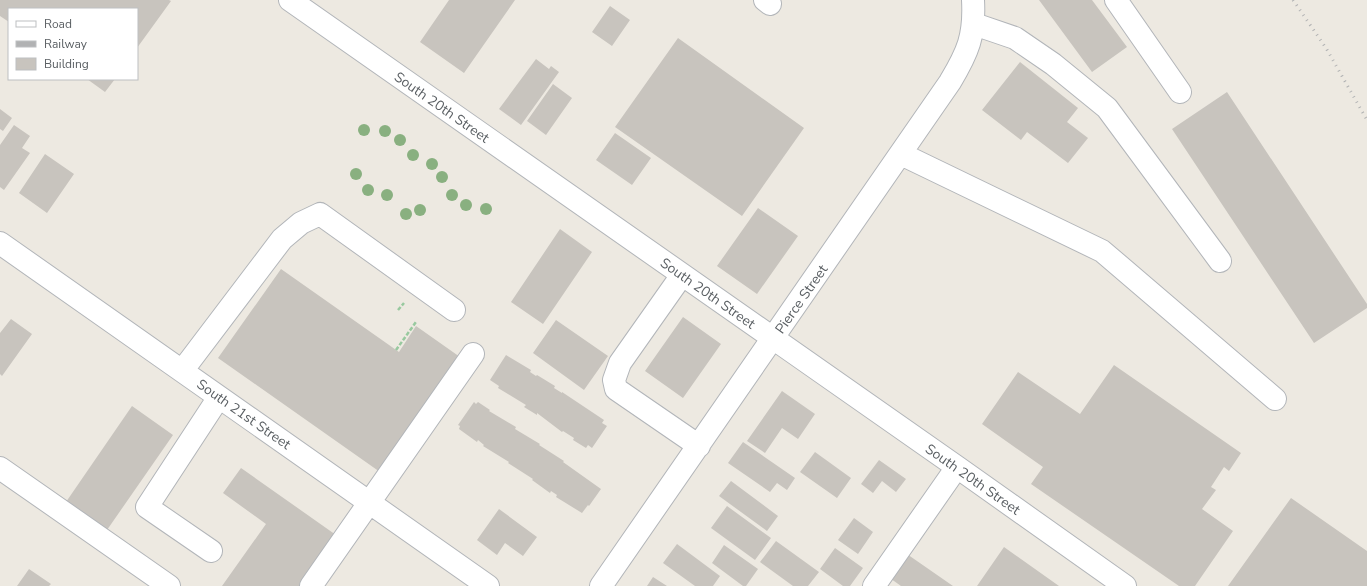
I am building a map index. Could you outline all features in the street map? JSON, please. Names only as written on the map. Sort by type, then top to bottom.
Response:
[{"type":"street","name":"South 20th Street","points":[[290,0],[774,338],[1125,586]]},
{"type":"street","name":"Pierce Street","points":[[601,586],[950,82],[964,59],[971,40],[974,24],[973,0]]},
{"type":"street","points":[[1116,0],[1180,92]]},
{"type":"street","points":[[974,24],[1014,38],[1053,64],[1107,108],[1220,261]]},
{"type":"street","points":[[901,154],[1102,251],[1275,399]]},
{"type":"street","points":[[182,371],[282,239],[301,224],[320,214],[454,310]]},
{"type":"street","name":"South 21st Street","points":[[0,243],[488,586]]},
{"type":"street","points":[[682,275],[620,363],[614,380],[616,389],[699,446]]},
{"type":"street","points":[[311,586],[473,354]]},
{"type":"street","points":[[211,551],[147,507],[219,397]]},
{"type":"street","points":[[874,586],[956,466]]},
{"type":"street","points":[[0,468],[169,586]]},
{"type":"path","points":[[396,350],[416,322]]},
{"type":"building","points":[[0,0],[171,1],[138,47],[138,8],[8,8],[8,21],[0,16]]},
{"type":"building","points":[[449,0],[515,0],[464,73],[420,42]]},
{"type":"building","points":[[1039,0],[1092,0],[1127,47],[1092,72]]},
{"type":"building","points":[[610,6],[630,20],[612,46],[592,32]]},
{"type":"building","points":[[678,38],[804,128],[742,216],[615,127]]},
{"type":"building","points":[[536,59],[549,69],[551,66],[559,72],[521,125],[499,109]]},
{"type":"building","points":[[1020,62],[1078,108],[1067,122],[1088,138],[1068,163],[1027,132],[1021,140],[982,110]]},
{"type":"building","points":[[88,80],[114,80],[105,92]]},
{"type":"building","points":[[553,84],[572,98],[546,135],[527,121]]},
{"type":"building","points":[[1227,92],[1367,304],[1367,308],[1314,343],[1172,129]]},
{"type":"building","points":[[0,109],[12,118],[3,131],[0,129]]},
{"type":"building","points":[[14,125],[30,136],[22,148],[30,153],[4,190],[0,187],[0,145]]},
{"type":"building","points":[[615,133],[651,158],[632,185],[596,160]]},
{"type":"building","points":[[45,154],[74,174],[47,213],[19,193]]},
{"type":"building","points":[[758,208],[798,236],[757,294],[717,266]]},
{"type":"building","points":[[560,229],[592,252],[543,324],[511,302]]},
{"type":"building","points":[[281,269],[399,352],[416,326],[460,357],[380,472],[218,358]]},
{"type":"building","points":[[683,317],[721,344],[683,398],[645,371]]},
{"type":"building","points":[[11,319],[32,334],[2,376],[0,374],[0,333]]},
{"type":"building","points":[[556,320],[608,356],[584,390],[533,353]]},
{"type":"building","points":[[506,355],[531,370],[530,372],[555,386],[554,388],[604,420],[602,423],[607,426],[592,448],[588,445],[586,448],[573,440],[574,438],[563,431],[562,432],[537,413],[537,415],[524,407],[526,405],[498,388],[499,386],[490,380]]},
{"type":"building","points":[[1114,365],[1241,453],[1229,471],[1224,467],[1211,487],[1216,490],[1202,509],[1233,531],[1195,586],[1179,586],[1031,484],[1043,467],[982,424],[1018,372],[1080,414]]},
{"type":"building","points":[[782,391],[815,414],[798,439],[782,428],[765,453],[747,441]]},
{"type":"building","points":[[474,402],[476,404],[478,402],[490,410],[489,411],[516,427],[515,429],[540,444],[539,445],[564,461],[563,462],[601,489],[589,506],[588,505],[582,513],[556,497],[557,495],[551,491],[550,493],[532,480],[533,479],[508,463],[509,462],[483,446],[484,445],[478,440],[477,442],[459,429],[460,426],[458,425]]},
{"type":"building","points":[[132,406],[173,435],[107,530],[66,502]]},
{"type":"building","points":[[743,442],[795,478],[787,490],[777,483],[770,492],[728,463]]},
{"type":"building","points":[[815,452],[851,478],[837,498],[800,472]]},
{"type":"building","points":[[879,460],[906,479],[896,492],[882,481],[873,493],[861,484]]},
{"type":"building","points":[[241,468],[336,535],[299,586],[222,586],[266,524],[223,493]]},
{"type":"building","points":[[731,481],[778,516],[767,531],[719,496]]},
{"type":"building","points":[[1291,498],[1367,551],[1367,586],[1228,586]]},
{"type":"building","points":[[727,506],[771,538],[755,560],[711,528]]},
{"type":"building","points":[[499,509],[537,537],[523,556],[505,543],[497,555],[477,540]]},
{"type":"building","points":[[854,518],[873,532],[858,554],[838,540]]},
{"type":"building","points":[[776,541],[819,572],[808,586],[793,586],[760,562]]},
{"type":"building","points":[[677,544],[720,576],[713,586],[695,586],[663,563]]},
{"type":"building","points":[[724,545],[758,569],[746,586],[743,586],[712,563]]},
{"type":"building","points":[[1004,547],[1059,586],[977,586]]},
{"type":"building","points":[[835,548],[863,568],[850,586],[843,586],[820,569]]},
{"type":"building","points":[[904,552],[953,586],[901,586],[887,576]]},
{"type":"building","points":[[29,569],[51,584],[49,586],[17,586]]},
{"type":"building","points":[[653,577],[667,586],[647,586]]},
{"type":"railway","points":[[1293,0],[1326,48],[1367,120]]}]
